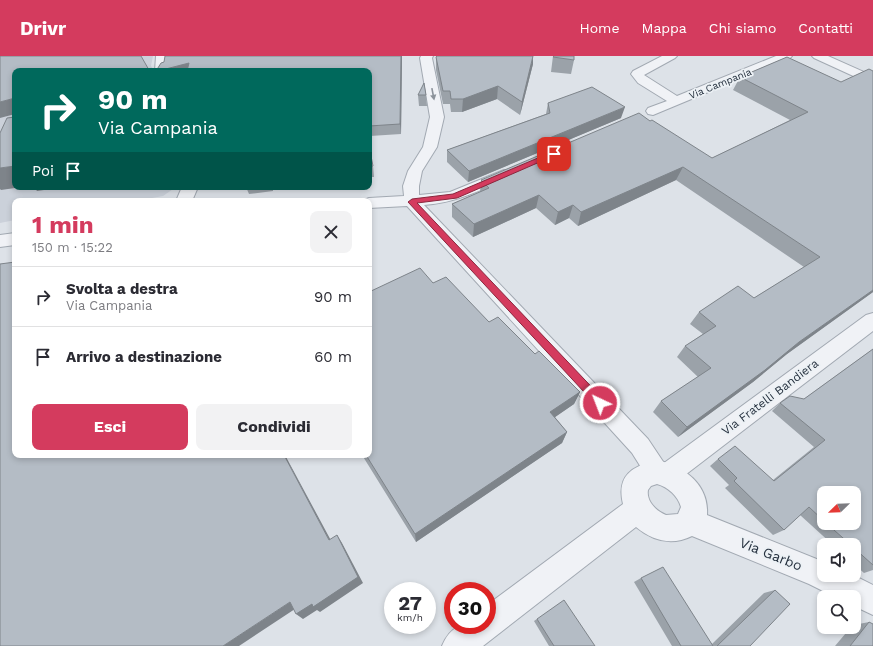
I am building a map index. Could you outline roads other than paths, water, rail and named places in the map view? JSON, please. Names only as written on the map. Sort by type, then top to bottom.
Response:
[{"type":"street","points":[[161,68],[162,56]]},
{"type":"street","points":[[427,56],[438,117],[430,147],[415,171],[411,186],[412,202],[640,446],[663,473]]},
{"type":"street","points":[[671,56],[637,74],[642,80],[676,102]]},
{"type":"street","points":[[757,56],[770,62]]},
{"type":"street","name":"Via Campania","points":[[653,111],[786,56]]},
{"type":"street","points":[[818,56],[873,81]]},
{"type":"street","points":[[372,202],[412,202],[454,196],[515,170]]},
{"type":"street","points":[[0,241],[12,239]]},
{"type":"street","name":"Via Fratelli Bandiera","points":[[663,473],[873,320]]},
{"type":"street","points":[[648,472],[663,473],[677,479],[685,486],[694,504],[693,514],[689,522],[682,527],[663,529],[653,524],[638,509],[634,500],[636,482],[641,476],[648,472]]},
{"type":"street","points":[[496,617],[638,509]]},
{"type":"street","name":"Via Garbo","points":[[689,522],[819,574],[873,600]]},
{"type":"street","points":[[458,646],[474,634]]}]
